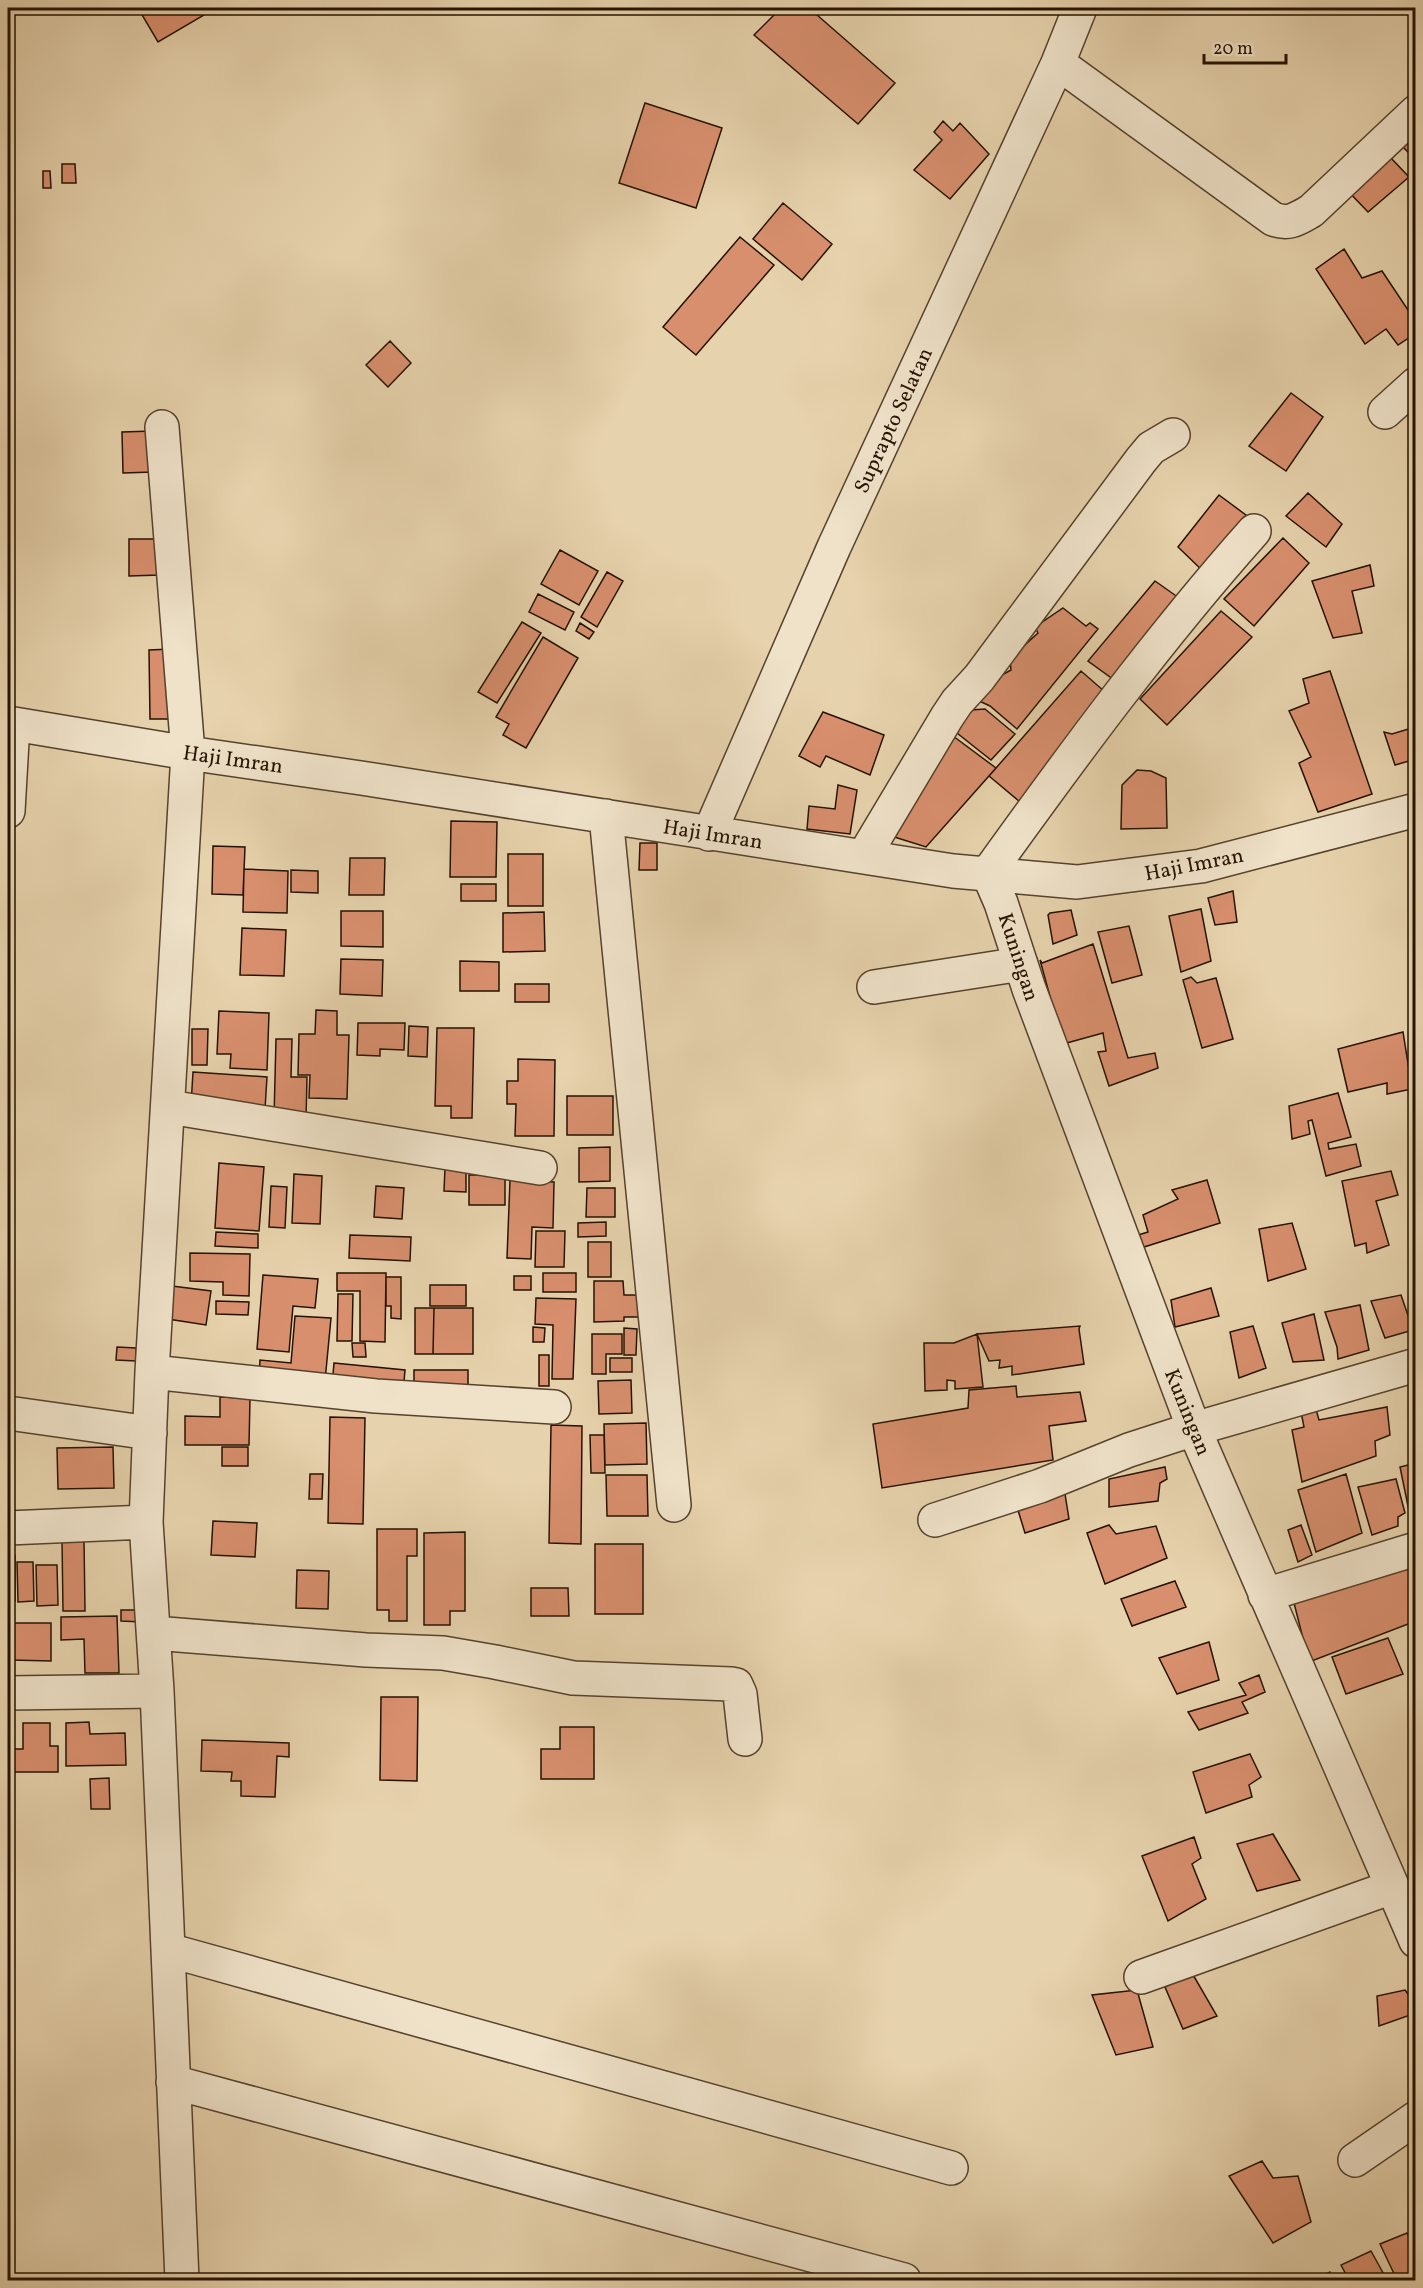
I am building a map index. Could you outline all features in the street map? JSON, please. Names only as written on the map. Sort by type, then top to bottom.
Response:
[{"type":"street","name":"Suprapto Selatan","points":[[709,834],[834,547],[1058,63],[1080,8]]},
{"type":"street","points":[[1058,63],[1273,219],[1283,222],[1293,221],[1311,211],[1416,112]]},
{"type":"street","points":[[1385,412],[1416,384]]},
{"type":"street","points":[[162,427],[188,753],[152,1372],[146,1522],[157,1691],[182,2280]]},
{"type":"street","points":[[864,856],[933,738],[957,702],[979,678],[1141,460],[1151,448],[1173,435]]},
{"type":"street","points":[[988,873],[1121,691],[1206,585],[1254,531]]},
{"type":"street","points":[[8,811],[10,723]]},
{"type":"street","name":"Haji Imran","points":[[10,723],[188,753],[361,777],[953,871],[1077,882],[1201,866],[1416,810]]},
{"type":"street","points":[[606,816],[674,1505]]},
{"type":"street","name":"Kuningan","points":[[988,873],[1194,1429],[1416,1941]]},
{"type":"street","points":[[874,987],[1021,964]]},
{"type":"street","points":[[169,1107],[540,1168]]},
{"type":"street","points":[[935,1520],[1040,1486],[1129,1450],[1194,1429],[1416,1365]]},
{"type":"street","points":[[152,1372],[376,1396],[554,1407]]},
{"type":"street","points":[[8,1413],[150,1433]]},
{"type":"street","points":[[8,1528],[146,1522]]},
{"type":"street","points":[[1265,1595],[1416,1548]]},
{"type":"street","points":[[154,1633],[366,1650],[443,1653],[573,1678],[736,1684],[740,1694],[745,1738]]},
{"type":"street","points":[[8,1693],[157,1691]]},
{"type":"street","points":[[1141,1977],[1392,1887]]},
{"type":"street","points":[[168,1950],[951,2168]]},
{"type":"street","points":[[173,2082],[904,2280]]},
{"type":"street","points":[[1354,2160],[1416,2118]]},
{"type":"building","points":[[138,8],[200,8],[204,15],[158,42]]},
{"type":"building","points":[[781,8],[809,8],[895,83],[858,124],[754,35]]},
{"type":"building","points":[[645,103],[722,128],[696,208],[619,183]]},
{"type":"building","points":[[943,121],[953,131],[960,123],[989,154],[950,199],[914,170],[942,140],[934,132]]},
{"type":"building","points":[[1416,128],[1416,160],[1398,142]]},
{"type":"building","points":[[1390,157],[1409,177],[1368,212],[1346,189]]},
{"type":"building","points":[[62,164],[75,164],[76,183],[62,183]]},
{"type":"building","points":[[43,171],[50,171],[51,188],[43,188]]},
{"type":"building","points":[[783,203],[832,244],[802,280],[753,239]]},
{"type":"building","points":[[740,237],[774,265],[696,355],[663,327]]},
{"type":"building","points":[[1344,249],[1362,278],[1382,271],[1416,322],[1416,333],[1398,345],[1386,329],[1365,344],[1316,269]]},
{"type":"building","points":[[390,341],[411,363],[388,387],[366,365]]},
{"type":"building","points":[[1291,393],[1323,417],[1286,471],[1249,446]]},
{"type":"building","points":[[152,431],[153,472],[123,473],[122,432]]},
{"type":"building","points":[[1308,493],[1342,524],[1326,547],[1286,516]]},
{"type":"building","points":[[1219,495],[1254,521],[1207,575],[1178,547]]},
{"type":"building","points":[[1283,538],[1309,563],[1254,626],[1224,599]]},
{"type":"building","points":[[129,539],[160,539],[160,575],[129,576]]},
{"type":"building","points":[[560,550],[598,571],[579,605],[541,584]]},
{"type":"building","points":[[1370,565],[1374,586],[1352,591],[1362,633],[1333,638],[1312,581]]},
{"type":"building","points":[[607,572],[623,581],[597,627],[581,617]]},
{"type":"building","points":[[1155,581],[1189,605],[1117,682],[1088,661]]},
{"type":"building","points":[[538,594],[574,612],[565,630],[529,612]]},
{"type":"building","points":[[1063,608],[1086,626],[1090,623],[1098,629],[1017,729],[990,706],[977,700],[1000,676],[1011,670],[1010,658],[1038,633],[1035,627]]},
{"type":"building","points":[[1221,611],[1252,637],[1167,725],[1140,699]]},
{"type":"building","points":[[522,622],[541,633],[497,703],[478,692]]},
{"type":"building","points":[[580,623],[594,632],[589,639],[576,631]]},
{"type":"building","points":[[543,637],[578,658],[526,748],[503,735],[509,724],[496,717]]},
{"type":"building","points":[[171,649],[172,719],[150,719],[149,650]]},
{"type":"building","points":[[1081,671],[1112,698],[1020,802],[989,776]]},
{"type":"building","points":[[1330,671],[1372,794],[1318,812],[1299,763],[1311,757],[1289,711],[1309,703],[1303,679]]},
{"type":"building","points":[[985,709],[1015,734],[991,760],[957,733],[961,721],[971,710]]},
{"type":"building","points":[[823,712],[884,735],[870,775],[826,756],[820,767],[799,756]]},
{"type":"building","points":[[1415,727],[1416,759],[1395,765],[1384,732],[1392,734]]},
{"type":"building","points":[[953,736],[996,768],[926,847],[888,835]]},
{"type":"building","points":[[1137,770],[1151,771],[1166,778],[1167,828],[1121,829],[1122,785]]},
{"type":"building","points":[[838,785],[857,790],[850,834],[807,829],[809,806],[835,809]]},
{"type":"building","points":[[451,821],[497,822],[496,877],[450,877]]},
{"type":"building","points":[[640,843],[657,843],[657,870],[639,870]]},
{"type":"building","points":[[213,846],[245,847],[243,895],[212,894]]},
{"type":"building","points":[[508,854],[543,854],[543,906],[508,906]]},
{"type":"building","points":[[350,858],[385,858],[384,895],[349,895]]},
{"type":"building","points":[[244,869],[288,871],[287,913],[243,912]]},
{"type":"building","points":[[291,870],[318,871],[318,893],[291,892]]},
{"type":"building","points":[[461,884],[496,884],[496,901],[461,901]]},
{"type":"building","points":[[1233,891],[1237,922],[1215,925],[1208,898]]},
{"type":"building","points":[[1201,909],[1211,961],[1181,972],[1169,916]]},
{"type":"building","points":[[1071,910],[1077,935],[1053,944],[1048,915]]},
{"type":"building","points":[[341,911],[383,911],[383,947],[341,946]]},
{"type":"building","points":[[544,912],[545,951],[503,952],[503,913]]},
{"type":"building","points":[[1129,926],[1142,975],[1112,983],[1098,932]]},
{"type":"building","points":[[242,928],[286,930],[284,976],[240,975]]},
{"type":"building","points":[[1093,944],[1128,1058],[1155,1053],[1158,1068],[1109,1086],[1098,1052],[1106,1051],[1103,1033],[1063,1044],[1040,960],[1042,963]]},
{"type":"building","points":[[341,959],[383,960],[382,996],[340,994]]},
{"type":"building","points":[[460,961],[499,962],[499,991],[460,991]]},
{"type":"building","points":[[1191,977],[1197,983],[1216,978],[1233,1039],[1202,1048],[1183,980]]},
{"type":"building","points":[[515,984],[549,984],[549,1002],[515,1002]]},
{"type":"building","points":[[316,1010],[337,1011],[337,1035],[349,1035],[347,1099],[309,1098],[310,1075],[298,1075],[299,1034],[315,1034]]},
{"type":"building","points":[[219,1011],[269,1013],[267,1070],[230,1068],[231,1054],[217,1054]]},
{"type":"building","points":[[358,1023],[405,1023],[404,1050],[380,1049],[380,1056],[357,1055]]},
{"type":"building","points":[[409,1026],[428,1027],[427,1057],[408,1056]]},
{"type":"building","points":[[437,1028],[474,1028],[472,1118],[451,1118],[451,1106],[435,1106]]},
{"type":"building","points":[[192,1029],[208,1029],[207,1065],[192,1065]]},
{"type":"building","points":[[1403,1032],[1412,1089],[1387,1094],[1387,1083],[1348,1092],[1338,1049]]},
{"type":"building","points":[[276,1039],[292,1039],[291,1077],[307,1077],[306,1119],[274,1118]]},
{"type":"building","points":[[518,1059],[555,1060],[554,1136],[515,1136],[516,1104],[507,1104],[507,1081],[518,1081]]},
{"type":"building","points":[[193,1072],[267,1077],[265,1109],[191,1105]]},
{"type":"building","points":[[1338,1093],[1351,1137],[1328,1143],[1329,1149],[1356,1144],[1361,1166],[1326,1176],[1312,1120],[1308,1121],[1310,1134],[1292,1139],[1289,1106]]},
{"type":"building","points":[[567,1096],[613,1096],[613,1135],[567,1135]]},
{"type":"building","points":[[610,1147],[610,1181],[579,1182],[579,1148]]},
{"type":"building","points":[[219,1163],[264,1167],[259,1231],[215,1228]]},
{"type":"building","points":[[445,1168],[466,1168],[466,1192],[444,1191]]},
{"type":"building","points":[[1391,1171],[1398,1195],[1376,1201],[1389,1245],[1367,1253],[1366,1243],[1355,1246],[1342,1181]]},
{"type":"building","points":[[294,1174],[322,1176],[320,1224],[292,1223]]},
{"type":"building","points":[[469,1175],[505,1175],[505,1205],[469,1205]]},
{"type":"building","points":[[510,1180],[554,1182],[553,1228],[532,1227],[531,1259],[507,1258]]},
{"type":"building","points":[[1207,1180],[1220,1223],[1144,1247],[1138,1235],[1148,1232],[1143,1215],[1178,1199],[1172,1190]]},
{"type":"building","points":[[271,1186],[287,1187],[285,1228],[269,1227]]},
{"type":"building","points":[[376,1186],[404,1188],[402,1219],[374,1217]]},
{"type":"building","points":[[587,1188],[615,1188],[615,1217],[586,1217]]},
{"type":"building","points":[[606,1222],[606,1236],[578,1237],[578,1223]]},
{"type":"building","points":[[1292,1223],[1306,1269],[1268,1281],[1259,1229]]},
{"type":"building","points":[[536,1231],[565,1231],[564,1267],[535,1267]]},
{"type":"building","points":[[216,1232],[258,1234],[258,1248],[215,1246]]},
{"type":"building","points":[[350,1235],[411,1237],[410,1261],[349,1258]]},
{"type":"building","points":[[588,1242],[611,1242],[611,1277],[588,1277]]},
{"type":"building","points":[[190,1253],[250,1254],[249,1296],[223,1295],[223,1282],[190,1281]]},
{"type":"building","points":[[337,1273],[386,1273],[385,1342],[360,1341],[360,1291],[337,1291]]},
{"type":"building","points":[[543,1273],[576,1273],[576,1292],[543,1292]]},
{"type":"building","points":[[263,1275],[318,1279],[315,1308],[293,1306],[289,1352],[257,1349]]},
{"type":"building","points":[[514,1276],[531,1276],[531,1290],[514,1290]]},
{"type":"building","points":[[386,1277],[401,1277],[401,1319],[391,1318],[391,1306],[386,1306]]},
{"type":"building","points":[[594,1281],[623,1281],[624,1295],[639,1295],[639,1317],[624,1317],[624,1321],[594,1322]]},
{"type":"building","points":[[430,1285],[466,1285],[466,1306],[430,1306]]},
{"type":"building","points":[[172,1286],[211,1291],[206,1325],[168,1319]]},
{"type":"building","points":[[1211,1288],[1219,1316],[1175,1327],[1171,1300]]},
{"type":"building","points":[[338,1294],[353,1294],[352,1341],[337,1341]]},
{"type":"building","points":[[1401,1295],[1413,1330],[1385,1338],[1371,1301]]},
{"type":"building","points":[[536,1298],[576,1299],[573,1379],[552,1379],[553,1325],[535,1324]]},
{"type":"building","points":[[216,1301],[249,1302],[248,1315],[216,1314]]},
{"type":"building","points":[[1360,1305],[1369,1350],[1338,1359],[1337,1347],[1325,1312]]},
{"type":"building","points":[[415,1308],[434,1308],[433,1354],[415,1354]]},
{"type":"building","points":[[434,1308],[473,1308],[473,1354],[433,1354]]},
{"type":"building","points":[[1314,1314],[1324,1360],[1293,1362],[1282,1323]]},
{"type":"building","points":[[295,1316],[331,1318],[325,1381],[259,1376],[260,1360],[291,1363]]},
{"type":"building","points":[[1080,1326],[1084,1364],[1012,1375],[1012,1366],[999,1368],[1000,1360],[989,1361],[977,1334]]},
{"type":"building","points":[[1253,1326],[1266,1368],[1239,1378],[1230,1332]]},
{"type":"building","points":[[533,1327],[545,1328],[544,1342],[533,1342]]},
{"type":"building","points":[[624,1328],[637,1329],[636,1355],[624,1355]]},
{"type":"building","points":[[592,1334],[622,1334],[622,1354],[606,1354],[606,1374],[592,1374]]},
{"type":"building","points":[[977,1334],[983,1387],[955,1389],[955,1381],[947,1380],[947,1390],[925,1391],[924,1343],[954,1343]]},
{"type":"building","points":[[352,1343],[365,1343],[366,1357],[353,1357]]},
{"type":"building","points":[[117,1347],[136,1348],[136,1361],[116,1360]]},
{"type":"building","points":[[539,1355],[549,1355],[549,1386],[539,1386]]},
{"type":"building","points":[[610,1358],[632,1358],[632,1372],[610,1372]]},
{"type":"building","points":[[334,1363],[405,1370],[403,1393],[332,1386]]},
{"type":"building","points":[[414,1370],[468,1370],[468,1394],[414,1394]]},
{"type":"building","points":[[631,1380],[632,1413],[599,1414],[598,1381]]},
{"type":"building","points":[[1016,1386],[1017,1397],[1080,1392],[1086,1421],[1049,1426],[1053,1460],[882,1488],[873,1424],[968,1408],[969,1390]]},
{"type":"building","points":[[220,1397],[250,1398],[249,1445],[185,1445],[185,1416],[220,1417]]},
{"type":"building","points":[[1314,1402],[1319,1420],[1387,1407],[1390,1435],[1375,1441],[1376,1456],[1302,1482],[1292,1430],[1304,1427],[1300,1407]]},
{"type":"building","points":[[330,1417],[365,1418],[363,1524],[328,1523]]},
{"type":"building","points":[[646,1423],[647,1464],[605,1465],[604,1424]]},
{"type":"building","points":[[551,1425],[582,1426],[581,1544],[549,1543]]},
{"type":"building","points":[[590,1435],[604,1435],[605,1473],[591,1473]]},
{"type":"building","points":[[113,1447],[114,1488],[58,1489],[57,1448]]},
{"type":"building","points":[[222,1447],[248,1447],[248,1466],[222,1466]]},
{"type":"building","points":[[1416,1463],[1416,1508],[1409,1511],[1400,1467]]},
{"type":"building","points":[[1165,1467],[1167,1479],[1160,1483],[1158,1501],[1109,1507],[1109,1479]]},
{"type":"building","points":[[310,1474],[323,1474],[322,1499],[309,1499]]},
{"type":"building","points":[[1346,1474],[1362,1533],[1316,1552],[1298,1490]]},
{"type":"building","points":[[606,1475],[647,1475],[648,1516],[607,1516]]},
{"type":"building","points":[[1396,1479],[1405,1513],[1398,1517],[1398,1526],[1372,1535],[1358,1487]]},
{"type":"building","points":[[1065,1494],[1069,1519],[1025,1533],[1017,1507]]},
{"type":"building","points":[[213,1521],[257,1523],[255,1557],[211,1555]]},
{"type":"building","points":[[1109,1525],[1116,1534],[1156,1526],[1167,1558],[1105,1584],[1087,1533]]},
{"type":"building","points":[[1301,1525],[1312,1555],[1298,1562],[1288,1530]]},
{"type":"building","points":[[377,1529],[417,1529],[417,1556],[407,1556],[407,1621],[389,1621],[389,1610],[377,1610]]},
{"type":"building","points":[[465,1532],[465,1611],[450,1611],[450,1625],[424,1625],[424,1533]]},
{"type":"building","points":[[62,1540],[84,1540],[85,1611],[63,1611]]},
{"type":"building","points":[[595,1544],[643,1544],[643,1614],[595,1614]]},
{"type":"building","points":[[8,1555],[15,1555],[15,1601],[8,1601]]},
{"type":"building","points":[[17,1562],[33,1562],[34,1601],[18,1602]]},
{"type":"building","points":[[1406,1564],[1416,1590],[1416,1621],[1309,1662],[1294,1603]]},
{"type":"building","points":[[36,1565],[57,1565],[58,1605],[37,1606]]},
{"type":"building","points":[[297,1570],[329,1571],[328,1609],[296,1608]]},
{"type":"building","points":[[1175,1581],[1186,1607],[1132,1626],[1121,1599]]},
{"type":"building","points":[[531,1588],[568,1588],[569,1616],[531,1616]]},
{"type":"building","points":[[121,1610],[142,1610],[142,1622],[121,1621]]},
{"type":"building","points":[[117,1616],[119,1673],[85,1673],[84,1639],[61,1640],[61,1617]]},
{"type":"building","points":[[11,1623],[51,1623],[51,1661],[11,1660]]},
{"type":"building","points":[[1388,1638],[1403,1674],[1346,1694],[1332,1657]]},
{"type":"building","points":[[1209,1642],[1219,1680],[1177,1694],[1159,1658]]},
{"type":"building","points":[[1259,1675],[1265,1692],[1242,1702],[1248,1713],[1199,1730],[1188,1712],[1246,1695],[1239,1683]]},
{"type":"building","points":[[381,1697],[418,1697],[417,1781],[380,1780]]},
{"type":"building","points":[[89,1722],[90,1734],[125,1733],[126,1765],[66,1766],[66,1723]]},
{"type":"building","points":[[23,1723],[50,1723],[50,1746],[58,1746],[58,1772],[8,1772],[8,1749],[23,1749]]},
{"type":"building","points":[[560,1727],[594,1727],[594,1779],[541,1779],[541,1749],[560,1749]]},
{"type":"building","points":[[202,1740],[289,1743],[289,1757],[277,1756],[275,1797],[241,1796],[241,1781],[231,1781],[232,1772],[201,1771]]},
{"type":"building","points":[[1250,1754],[1261,1777],[1249,1785],[1252,1797],[1206,1813],[1193,1772]]},
{"type":"building","points":[[109,1778],[110,1809],[91,1809],[90,1779]]},
{"type":"building","points":[[1273,1834],[1300,1880],[1257,1891],[1237,1844]]},
{"type":"building","points":[[1194,1837],[1201,1858],[1192,1864],[1206,1899],[1168,1921],[1142,1856]]},
{"type":"building","points":[[1192,1973],[1217,2016],[1183,2029],[1165,1987]]},
{"type":"building","points":[[1137,1990],[1153,2047],[1116,2055],[1092,1995]]},
{"type":"building","points":[[1405,1990],[1416,2005],[1416,2013],[1379,2026],[1377,1996]]},
{"type":"building","points":[[1262,2161],[1273,2178],[1298,2176],[1311,2222],[1273,2243],[1229,2176]]},
{"type":"building","points":[[1407,2233],[1416,2252],[1416,2280],[1397,2280],[1380,2244]]},
{"type":"building","points":[[1371,2251],[1387,2280],[1349,2280],[1341,2265]]},
{"type":"building","points":[[1330,2272],[1334,2280],[1315,2280]]}]
